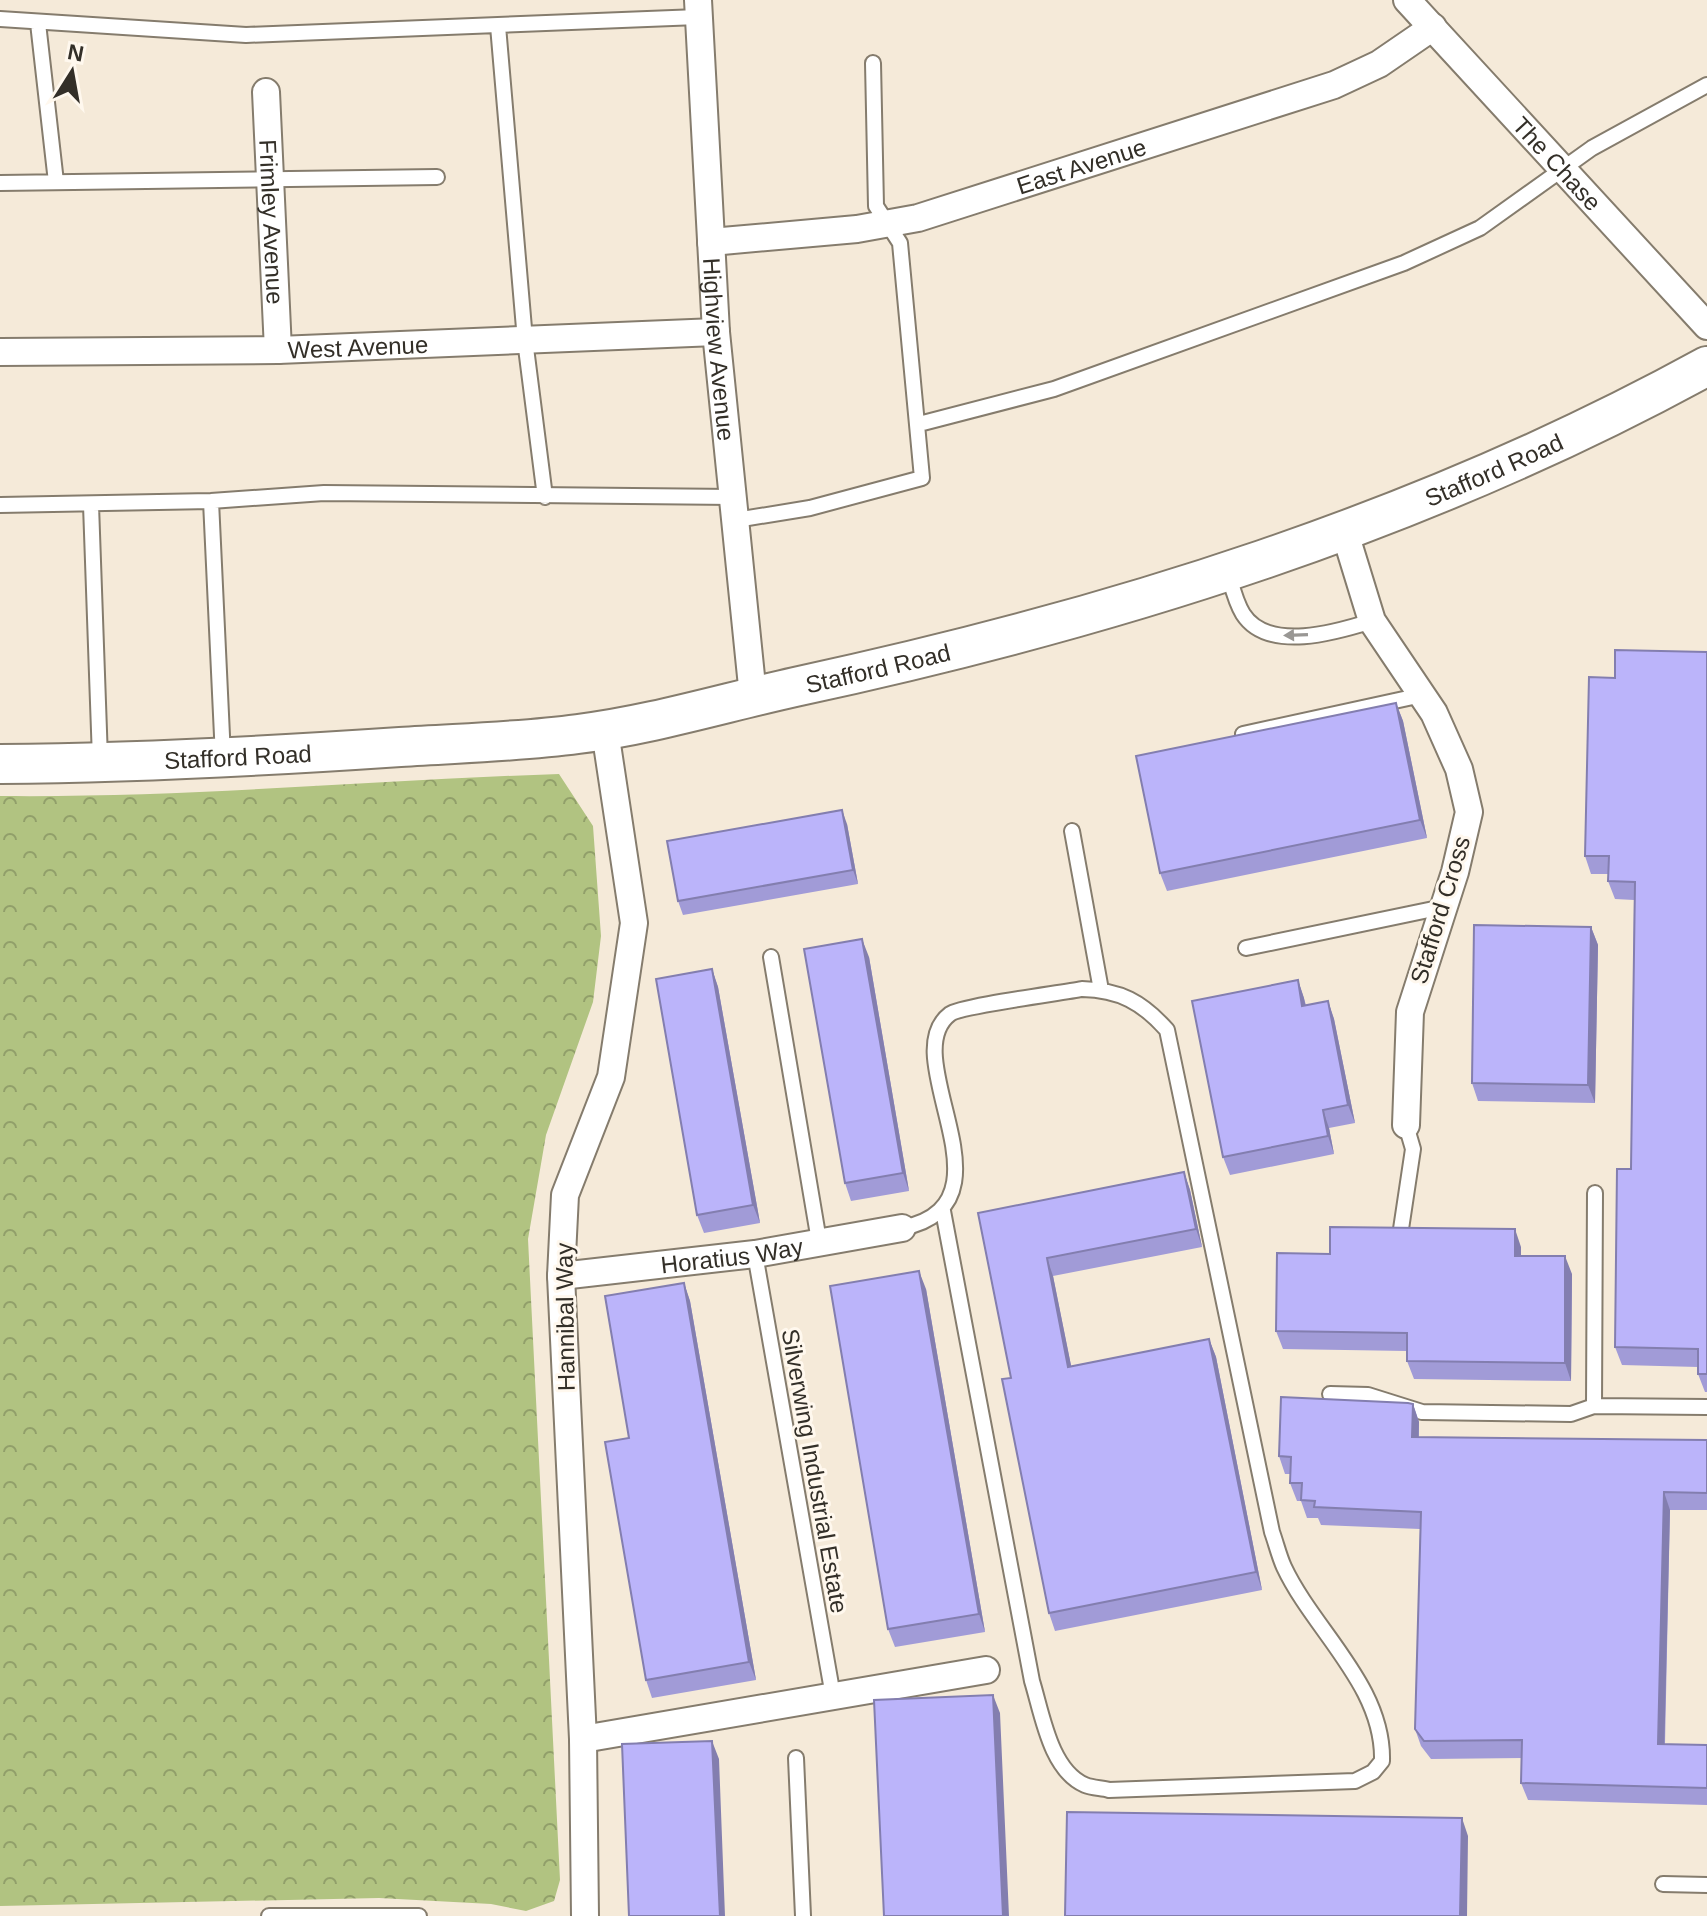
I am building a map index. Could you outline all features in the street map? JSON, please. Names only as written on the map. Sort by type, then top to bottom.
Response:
[{"type":"main road","name":"Stafford Road","points":[[0,764],[101,764],[495,741],[605,731],[997,639],[1228,572],[1345,533],[1553,442],[1707,366]]},
{"type":"street","name":"The Chase","points":[[1407,0],[1707,326]]},
{"type":"street","name":"Highview Avenue","points":[[698,9],[716,332],[753,696]]},
{"type":"street","name":"East Avenue","points":[[711,242],[890,224],[1044,179],[1334,85],[1379,64],[1433,27]]},
{"type":"street","name":"Frimley Avenue","points":[[266,92],[278,350]]},
{"type":"street","name":"West Avenue","points":[[0,352],[278,350],[716,332]]},
{"type":"street","name":"Stafford Cross","points":[[1345,533],[1372,621],[1422,695],[1459,769],[1469,812],[1410,1012],[1406,1125]]},
{"type":"street","name":"Hannibal Way","points":[[585,1916],[583,1739],[561,1276],[565,1195],[611,1077],[634,923],[605,731]]},
{"type":"street","name":"Horatius Way","points":[[561,1276],[755,1254],[902,1228]]},
{"type":"street","points":[[583,1739],[986,1670]]},
{"type":"lane","points":[[0,19],[246,35],[498,26],[698,9]]},
{"type":"lane","points":[[38,23],[56,182]]},
{"type":"lane","points":[[498,26],[525,340],[545,497]]},
{"type":"lane","points":[[0,505],[211,501],[324,493],[545,497],[735,508],[810,508],[922,478],[924,469],[900,243],[876,206],[873,63]]},
{"type":"lane","points":[[919,424],[1054,389],[1404,263],[1480,228],[1563,167],[1707,85]]},
{"type":"lane","points":[[0,183],[437,177]]},
{"type":"lane","points":[[211,501],[223,757]]},
{"type":"lane","points":[[91,505],[101,764]]},
{"type":"lane","points":[[1228,572],[1243,615],[1276,634],[1290,637],[1328,632],[1372,621]]},
{"type":"lane","points":[[1231,737],[1422,695]]},
{"type":"lane","points":[[1072,831],[1101,990]]},
{"type":"lane","points":[[1246,948],[1443,907]]},
{"type":"lane","points":[[771,957],[819,1241]]},
{"type":"lane","points":[[1082,989],[1101,990],[1125,994],[1149,1010],[1167,1030],[1272,1532],[1284,1567],[1367,1698],[1379,1725],[1382,1761],[1373,1772],[1355,1781],[1109,1790],[1084,1785],[1069,1772],[1056,1755],[1032,1681],[943,1211],[953,1181],[956,1153],[933,1049],[937,1028],[952,1012],[1082,989]]},
{"type":"lane","points":[[1401,1229],[1413,1149],[1406,1125]]},
{"type":"lane","points":[[1594,1406],[1595,1193]]},
{"type":"lane","points":[[902,1228],[921,1224],[943,1211]]},
{"type":"lane","name":"Silverwing Industrial Estate","points":[[755,1254],[833,1696]]},
{"type":"lane","points":[[1330,1394],[1368,1395],[1422,1412],[1571,1414],[1594,1406],[1707,1407]]},
{"type":"lane","points":[[796,1758],[803,1916]]},
{"type":"lane","points":[[1663,1884],[1707,1885]]},
{"type":"lane","points":[[269,1916],[419,1916]]},
{"type":"green space","points":[[559,774],[593,826],[601,936],[593,1002],[546,1135],[528,1239],[560,1880],[554,1901],[526,1911],[491,1904],[379,1898],[0,1906],[0,796],[210,792]]},
{"type":"building","points":[[1615,650],[1707,652],[1707,1374],[1698,1374],[1698,1349],[1615,1347],[1617,1169],[1631,1169],[1635,882],[1608,881],[1609,856],[1585,856],[1589,677],[1615,678]]},
{"type":"building","points":[[1396,703],[1420,820],[1160,873],[1136,756]]},
{"type":"building","points":[[842,810],[853,870],[678,901],[667,841]]},
{"type":"building","points":[[1474,925],[1591,927],[1588,1085],[1472,1083]]},
{"type":"building","points":[[862,939],[903,1173],[845,1183],[804,949]]},
{"type":"building","points":[[712,969],[753,1205],[697,1215],[656,979]]},
{"type":"building","points":[[1298,980],[1302,1006],[1328,1001],[1348,1105],[1323,1110],[1328,1136],[1223,1157],[1192,1001]]},
{"type":"building","points":[[1184,1172],[1196,1229],[1047,1258],[1068,1367],[1209,1339],[1256,1572],[1049,1613],[1002,1379],[1011,1378],[978,1213]]},
{"type":"building","points":[[1330,1227],[1515,1229],[1515,1256],[1565,1256],[1565,1363],[1407,1361],[1407,1333],[1276,1331],[1277,1253],[1330,1254]]},
{"type":"building","points":[[919,1271],[979,1614],[888,1629],[830,1286]]},
{"type":"building","points":[[684,1283],[749,1662],[646,1680],[605,1442],[629,1438],[605,1296]]},
{"type":"building","points":[[1281,1397],[1413,1404],[1412,1437],[1707,1440],[1707,1493],[1664,1492],[1658,1744],[1707,1745],[1707,1788],[1521,1783],[1522,1740],[1424,1741],[1415,1729],[1421,1512],[1314,1507],[1315,1501],[1301,1500],[1302,1483],[1290,1483],[1291,1457],[1279,1456]]},
{"type":"building","points":[[993,1695],[1003,1916],[884,1916],[874,1700]]},
{"type":"building","points":[[712,1741],[720,1916],[629,1916],[622,1744]]},
{"type":"building","points":[[1067,1812],[1462,1818],[1460,1916],[1065,1916]]}]
